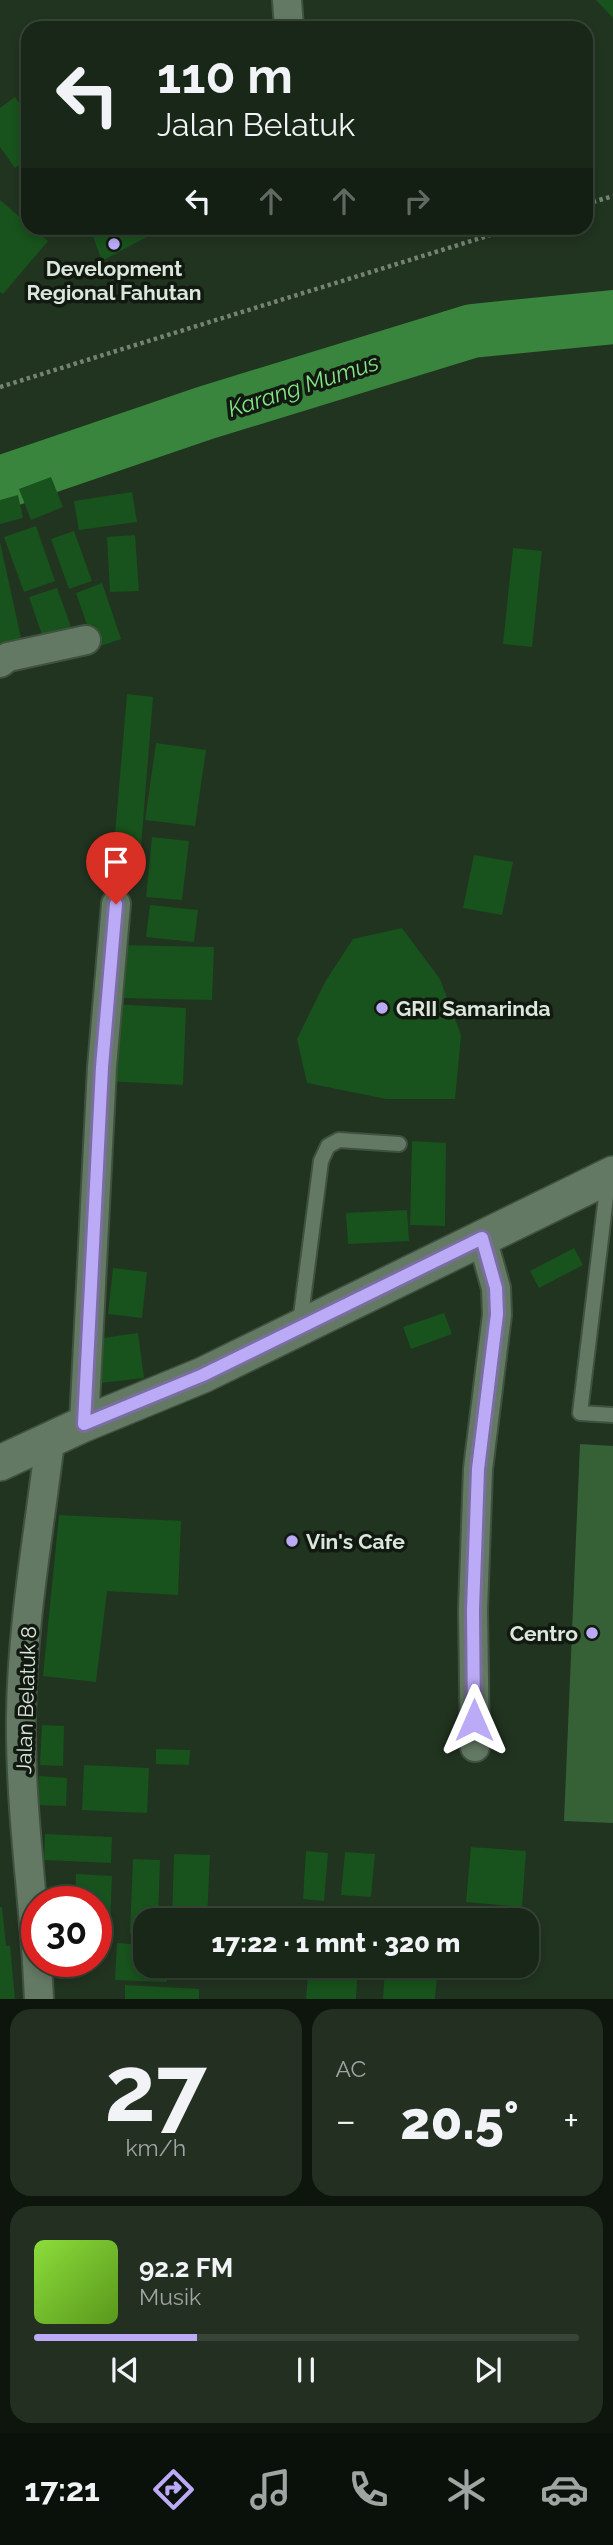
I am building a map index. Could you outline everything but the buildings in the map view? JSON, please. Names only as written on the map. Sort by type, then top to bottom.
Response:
[{"type":"street","points":[[287,0],[288,21]]},
{"type":"street","points":[[0,663],[8,657],[86,640]]},
{"type":"street","points":[[84,1424],[102,1067],[116,904]]},
{"type":"street","points":[[0,1463],[84,1424],[203,1375],[611,1175]]},
{"type":"street","points":[[475,1747],[473,1610],[478,1469],[497,1314],[496,1288],[482,1238]]},
{"type":"street","name":"Jalan Belatuk 8","points":[[30,1886],[21,1715],[24,1651],[50,1441]]},
{"type":"street","name":"Jalan Belatuk 8","points":[[38,1977],[39,1999]]},
{"type":"lane","points":[[299,1328],[321,1161],[328,1146],[339,1140],[399,1144]]},
{"type":"lane","points":[[611,1175],[580,1413],[613,1415]]},
{"type":"path","points":[[593,203],[613,196]]},
{"type":"path","points":[[0,387],[490,235]]},
{"type":"green space","name":"Centro","points":[[580,1444],[613,1446],[613,1823],[564,1821]]},
{"type":"waterway","name":"Karang Mumus","points":[[0,483],[205,413],[472,331],[613,317]]},
{"type":"place","name":"Development Regional Fahutan","points":[[114,244]]},
{"type":"place","name":"GRII Samarinda","points":[[382,1008]]},
{"type":"place","name":"Vin's Cafe","points":[[292,1541]]},
{"type":"place","name":"Centro","points":[[592,1633]]},
{"type":"route","points":[[116,904],[102,1067],[84,1424],[203,1375],[482,1238],[496,1288],[497,1314],[478,1469],[473,1610],[474,1720]]}]
